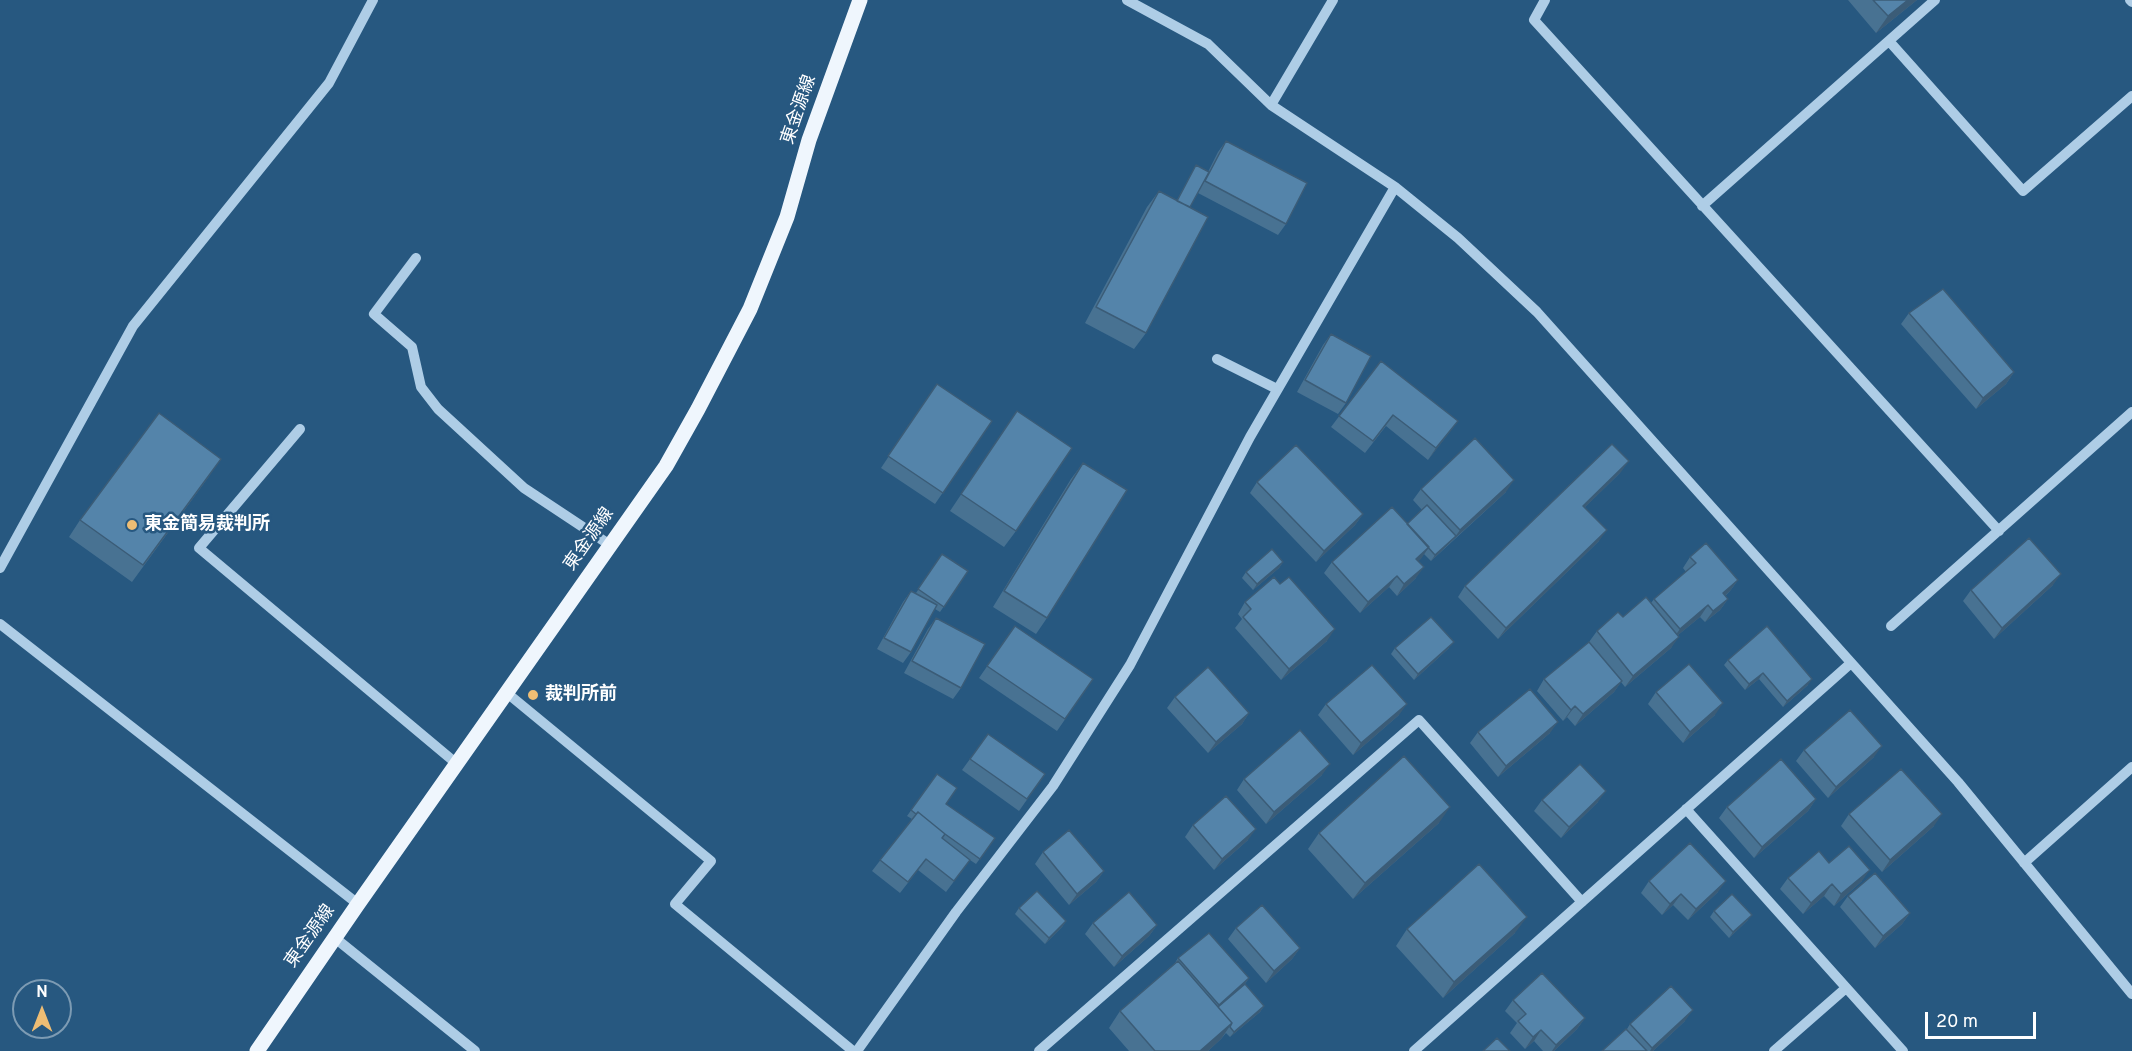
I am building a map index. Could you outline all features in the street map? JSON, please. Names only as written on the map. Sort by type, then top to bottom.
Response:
[{"type":"main road","name":"東金源線","points":[[257,1051],[666,466],[750,309],[787,217],[809,140],[860,0]]},
{"type":"street","points":[[0,568],[132,326],[329,83],[374,0]]},
{"type":"street","points":[[1127,0],[1208,44],[1271,105],[1395,187],[1458,238],[1537,312],[1958,782],[2132,994]]},
{"type":"street","points":[[1271,105],[1333,0]]},
{"type":"street","points":[[1545,0],[1534,20],[1999,531]]},
{"type":"street","points":[[1702,206],[1935,0]]},
{"type":"street","points":[[1889,40],[2023,191],[2132,96]]},
{"type":"street","points":[[507,693],[711,861],[675,904],[855,1051],[956,912],[1053,786],[1111,696],[1130,665],[1244,447],[1395,187]]},
{"type":"street","points":[[416,258],[374,314],[412,347],[421,387],[438,409],[524,488],[610,545]]},
{"type":"street","points":[[1217,359],[1277,389]]},
{"type":"street","points":[[1892,626],[2132,412]]},
{"type":"street","points":[[300,429],[200,548],[457,764]]},
{"type":"street","points":[[0,624],[358,904]]},
{"type":"street","points":[[1414,1051],[1851,663]]},
{"type":"street","points":[[1039,1051],[1419,720],[1582,902]]},
{"type":"street","points":[[2024,863],[2132,766]]},
{"type":"street","points":[[1686,810],[1903,1051]]},
{"type":"street","points":[[335,938],[475,1051]]},
{"type":"street","points":[[1774,1051],[1846,988]]},
{"type":"building","points":[[1873,0],[1908,0],[1888,16]]},
{"type":"building","points":[[1226,141],[1307,183],[1286,224],[1205,181]]},
{"type":"building","points":[[1196,165],[1209,172],[1190,207],[1177,201]]},
{"type":"building","points":[[1159,191],[1208,217],[1146,333],[1096,307]]},
{"type":"building","points":[[1943,289],[2014,372],[1983,398],[1909,313]]},
{"type":"building","points":[[1331,334],[1371,356],[1346,403],[1305,380]]},
{"type":"building","points":[[1381,361],[1458,421],[1436,448],[1393,415],[1373,441],[1339,416]]},
{"type":"building","points":[[937,384],[992,421],[943,493],[888,456]]},
{"type":"building","points":[[1017,411],[1072,448],[1016,531],[961,494]]},
{"type":"building","points":[[159,413],[221,459],[143,565],[80,520]]},
{"type":"building","points":[[1475,438],[1514,480],[1460,530],[1421,489]]},
{"type":"building","points":[[1612,444],[1629,461],[1583,506],[1607,530],[1506,628],[1465,586]]},
{"type":"building","points":[[1296,445],[1363,514],[1324,551],[1257,482]]},
{"type":"building","points":[[1083,463],[1127,490],[1047,618],[1004,591]]},
{"type":"building","points":[[1427,505],[1456,536],[1435,555],[1407,524]]},
{"type":"building","points":[[1392,507],[1429,547],[1416,559],[1424,567],[1404,584],[1397,576],[1368,602],[1332,562]]},
{"type":"building","points":[[2029,538],[2061,574],[2002,628],[1971,590]]},
{"type":"building","points":[[1706,543],[1738,580],[1723,593],[1728,599],[1713,611],[1708,605],[1680,629],[1654,599],[1696,563],[1690,557]]},
{"type":"building","points":[[1272,549],[1283,562],[1257,584],[1246,572]]},
{"type":"building","points":[[942,554],[968,571],[944,607],[918,589]]},
{"type":"building","points":[[1274,577],[1280,584],[1289,577],[1335,629],[1289,669],[1243,617],[1251,609],[1245,602]]},
{"type":"building","points":[[911,591],[937,605],[911,652],[884,638]]},
{"type":"building","points":[[1646,597],[1679,637],[1633,676],[1597,631],[1618,612],[1623,617]]},
{"type":"building","points":[[1431,617],[1454,642],[1418,674],[1395,648]]},
{"type":"building","points":[[936,618],[985,644],[961,688],[912,661]]},
{"type":"building","points":[[1015,626],[1093,679],[1065,719],[987,666]]},
{"type":"building","points":[[1767,626],[1812,679],[1787,701],[1763,673],[1749,684],[1728,660]]},
{"type":"building","points":[[1589,642],[1622,681],[1583,714],[1575,706],[1571,710],[1544,679]]},
{"type":"building","points":[[1689,664],[1723,703],[1690,732],[1656,692]]},
{"type":"building","points":[[1372,665],[1407,704],[1361,743],[1326,704]]},
{"type":"building","points":[[1208,667],[1249,713],[1216,742],[1175,697]]},
{"type":"building","points":[[1530,689],[1558,722],[1506,766],[1478,732]]},
{"type":"building","points":[[1850,710],[1882,746],[1836,787],[1804,750]]},
{"type":"building","points":[[1300,730],[1330,764],[1274,812],[1244,779]]},
{"type":"building","points":[[988,734],[1045,774],[1027,799],[970,759]]},
{"type":"building","points":[[1404,756],[1450,807],[1365,883],[1319,833]]},
{"type":"building","points":[[1781,759],[1816,799],[1762,847],[1727,807]]},
{"type":"building","points":[[1580,764],[1606,791],[1569,827],[1542,800]]},
{"type":"building","points":[[1901,769],[1942,814],[1890,860],[1849,814]]},
{"type":"building","points":[[937,774],[957,788],[946,804],[995,838],[980,859],[918,812],[916,814],[911,810]]},
{"type":"building","points":[[1226,796],[1256,829],[1222,859],[1193,825]]},
{"type":"building","points":[[918,812],[945,834],[942,838],[970,860],[954,881],[926,859],[908,882],[880,860]]},
{"type":"building","points":[[1069,830],[1104,871],[1077,894],[1043,852]]},
{"type":"building","points":[[1690,843],[1726,881],[1696,909],[1681,894],[1670,904],[1649,881]]},
{"type":"building","points":[[1849,846],[1870,870],[1841,894],[1832,884],[1811,903],[1788,878],[1819,851],[1829,863]]},
{"type":"building","points":[[1479,864],[1527,917],[1454,982],[1407,929]]},
{"type":"building","points":[[1875,873],[1910,913],[1883,936],[1848,896]]},
{"type":"building","points":[[1037,891],[1066,921],[1049,938],[1019,908]]},
{"type":"building","points":[[1129,892],[1157,925],[1122,956],[1093,923]]},
{"type":"building","points":[[1732,894],[1752,915],[1733,932],[1714,911]]},
{"type":"building","points":[[1262,905],[1300,948],[1274,971],[1236,928]]},
{"type":"building","points":[[1209,933],[1249,978],[1219,1005],[1178,958]]},
{"type":"building","points":[[1178,961],[1232,1023],[1200,1051],[1155,1051],[1120,1011]]},
{"type":"building","points":[[1542,973],[1585,1018],[1556,1045],[1541,1030],[1533,1037],[1518,1021],[1526,1014],[1513,1000]]},
{"type":"building","points":[[1245,984],[1264,1006],[1234,1032],[1230,1027],[1232,1023],[1218,1007]]},
{"type":"building","points":[[1671,986],[1693,1010],[1652,1048],[1630,1024]]},
{"type":"building","points":[[1626,1029],[1647,1051],[1602,1051]]},
{"type":"building","points":[[1497,1038],[1510,1051],[1483,1051]]},
{"type":"place","name":"東金簡易裁判所","points":[[132,525]]},
{"type":"place","name":"裁判所前","points":[[533,695]]}]
